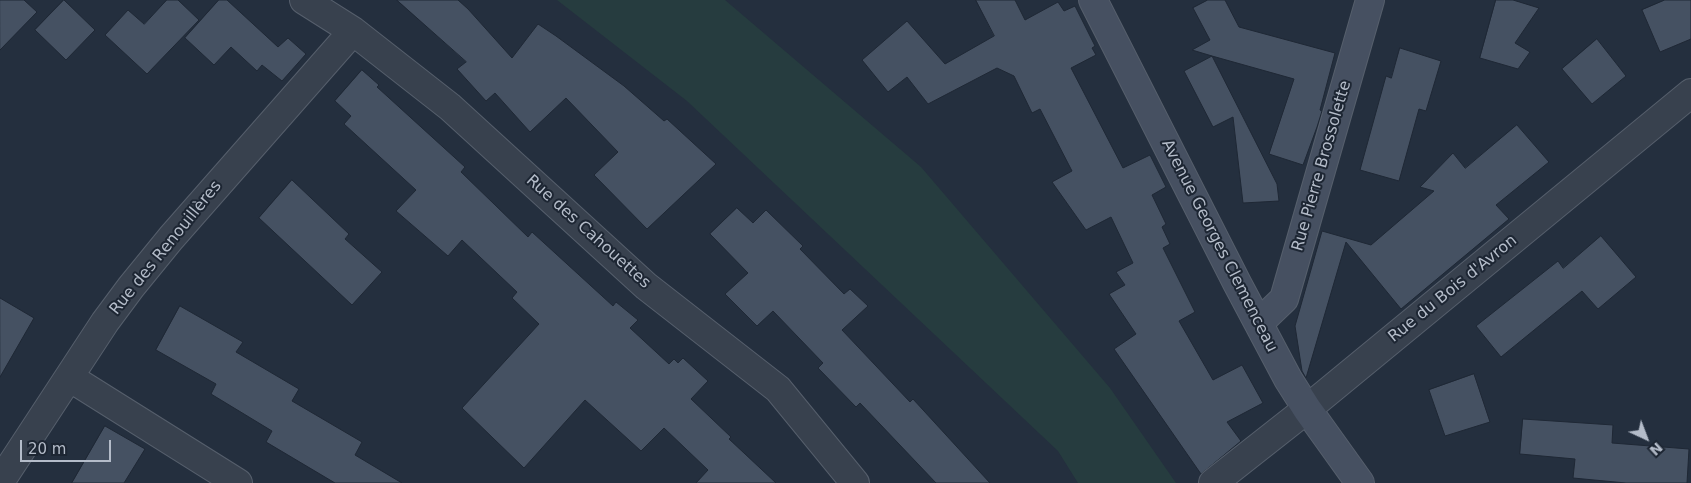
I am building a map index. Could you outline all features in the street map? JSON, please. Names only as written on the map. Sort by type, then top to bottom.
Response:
[{"type":"street","name":"Rue des Cahouettes","points":[[304,0],[352,31],[450,107],[646,286],[778,389],[855,483]]},
{"type":"street","name":"Avenue Georges Clemenceau","points":[[1093,0],[1288,379],[1360,483]]},
{"type":"street","name":"Rue Pierre Brossolette","points":[[1259,323],[1284,299],[1370,0]]},
{"type":"street","name":"Rue des Renouillères","points":[[0,482],[105,322],[144,271],[352,31]]},
{"type":"street","name":"Rue du Bois d'Avron","points":[[1213,483],[1307,409],[1691,93]]},
{"type":"street","points":[[69,376],[238,483]]},
{"type":"green space","points":[[557,0],[725,0],[921,167],[1110,388],[1176,483],[1078,483],[1058,451],[687,101]]},
{"type":"building","points":[[0,0],[24,0],[37,12],[0,50]]},
{"type":"building","points":[[64,0],[95,30],[66,60],[35,30]]},
{"type":"building","points":[[167,0],[178,0],[199,20],[147,74],[105,35],[128,10],[144,24]]},
{"type":"building","points":[[219,0],[227,0],[278,47],[288,38],[306,54],[282,81],[262,65],[257,71],[231,47],[214,65],[185,38]]},
{"type":"building","points":[[397,0],[458,0],[512,58],[538,24],[624,86],[664,121],[667,119],[716,164],[647,229],[594,175],[618,152],[566,98],[530,132],[495,93],[486,101],[457,69],[466,62]]},
{"type":"building","points":[[976,0],[1015,0],[1025,20],[1058,2],[1064,11],[1075,6],[1095,46],[1092,48],[1096,55],[1071,68],[1123,168],[1150,155],[1166,187],[1152,195],[1166,224],[1162,227],[1170,244],[1163,248],[1195,312],[1179,321],[1213,380],[1242,365],[1263,403],[1227,422],[1241,441],[1201,474],[1114,349],[1136,334],[1109,294],[1125,285],[1116,272],[1133,263],[1111,217],[1086,230],[1052,182],[1072,171],[1040,109],[1032,113],[1014,76],[997,68],[928,104],[907,77],[888,92],[862,60],[907,21],[945,64],[994,36]]},
{"type":"building","points":[[1208,0],[1225,0],[1239,27],[1335,53],[1320,110],[1322,111],[1303,165],[1269,154],[1294,79],[1192,50],[1210,40],[1193,8]]},
{"type":"building","points":[[1496,0],[1513,0],[1539,8],[1515,43],[1530,52],[1518,69],[1480,58]]},
{"type":"building","points":[[1665,0],[1691,0],[1691,39],[1660,52],[1642,10]]},
{"type":"building","points":[[1597,39],[1626,76],[1592,104],[1562,69]]},
{"type":"building","points":[[1400,48],[1441,61],[1426,111],[1419,109],[1399,181],[1360,170],[1386,76],[1391,78]]},
{"type":"building","points":[[1212,56],[1277,184],[1279,201],[1243,203],[1233,117],[1213,127],[1184,71]]},
{"type":"building","points":[[362,70],[379,85],[377,87],[465,167],[461,172],[528,237],[532,232],[613,306],[616,302],[638,320],[630,328],[669,364],[674,359],[678,363],[683,358],[708,381],[691,399],[731,437],[729,439],[776,483],[696,483],[708,470],[664,428],[641,451],[585,400],[524,468],[462,408],[539,324],[512,298],[517,292],[462,240],[448,256],[396,211],[416,190],[344,124],[351,116],[335,101]]},
{"type":"building","points":[[1517,125],[1549,162],[1496,205],[1509,219],[1401,309],[1346,242],[1306,378],[1302,371],[1295,326],[1322,231],[1371,245],[1434,191],[1420,187],[1453,153],[1465,168]]},
{"type":"building","points":[[292,180],[349,234],[345,239],[382,272],[352,305],[259,218]]},
{"type":"building","points":[[737,208],[753,223],[766,210],[803,246],[800,249],[844,294],[850,289],[868,306],[842,330],[910,402],[913,399],[990,483],[936,483],[860,403],[856,407],[818,368],[823,363],[773,311],[757,326],[725,294],[748,273],[710,234]]},
{"type":"building","points":[[1601,236],[1636,277],[1598,309],[1582,291],[1501,357],[1476,326],[1558,261],[1563,268]]},
{"type":"building","points":[[0,298],[34,318],[0,377]]},
{"type":"building","points":[[180,306],[243,342],[236,352],[299,389],[292,401],[362,442],[355,455],[402,483],[335,483],[266,442],[272,431],[211,394],[216,384],[156,350]]},
{"type":"building","points":[[1474,374],[1490,422],[1445,436],[1429,390]]},
{"type":"building","points":[[1523,419],[1613,425],[1612,443],[1689,449],[1687,483],[1626,483],[1573,478],[1575,459],[1520,454]]},
{"type":"building","points":[[105,426],[145,449],[124,483],[72,483]]}]
